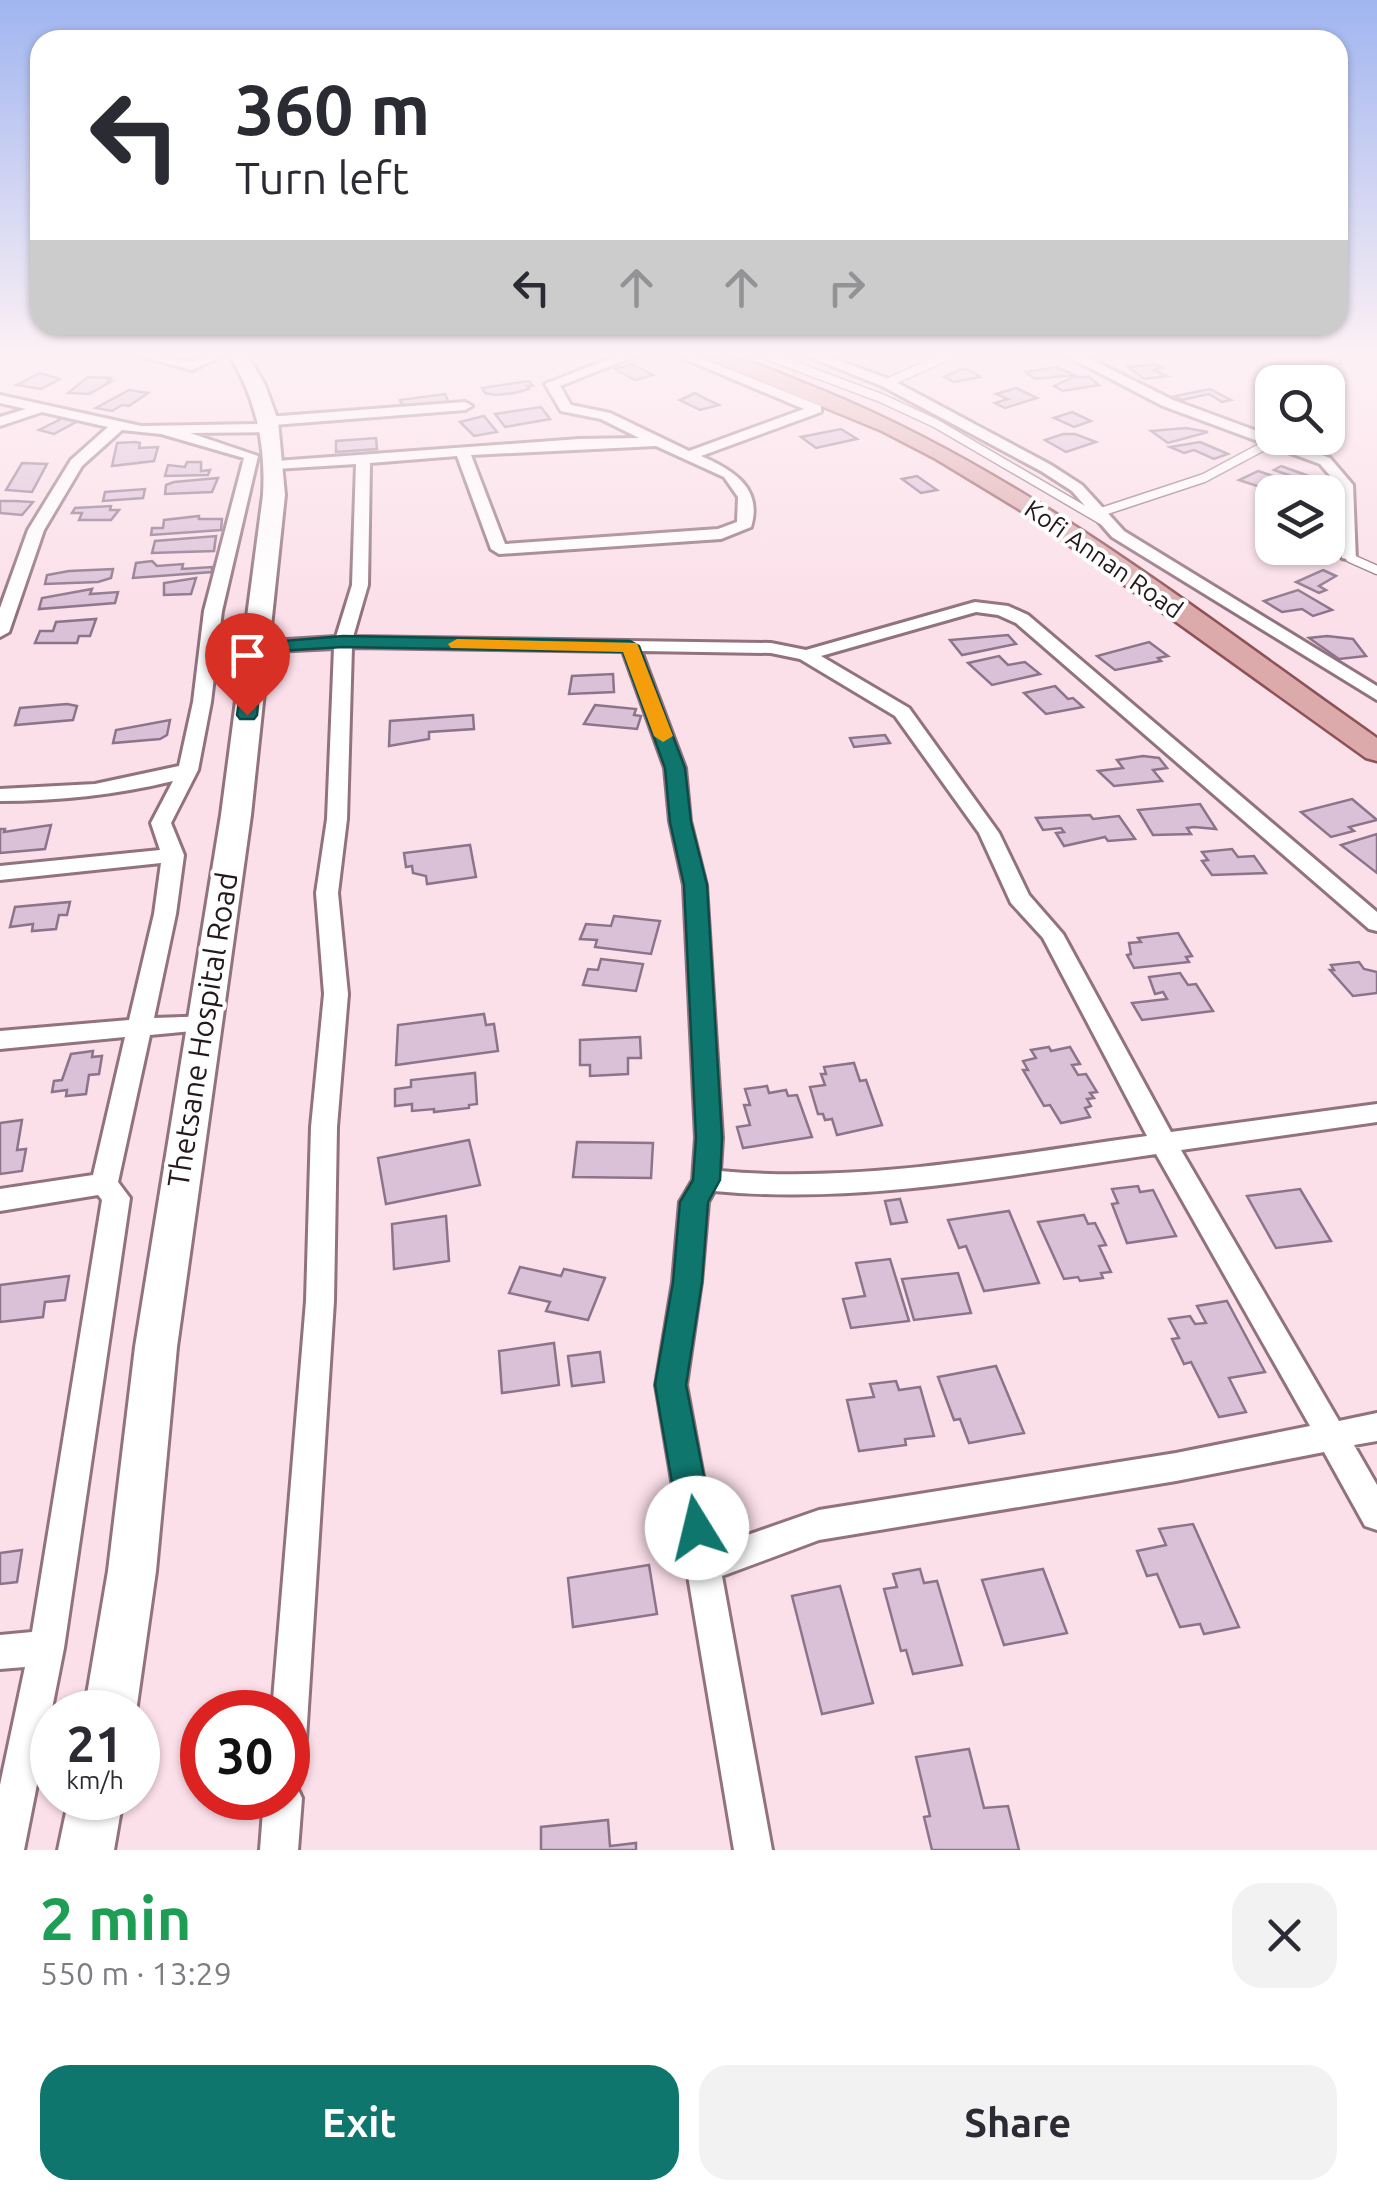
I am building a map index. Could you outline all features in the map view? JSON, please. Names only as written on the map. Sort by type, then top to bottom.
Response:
[{"type":"main road","name":"Thetsane Hospital Road","points":[[113,1690],[132,1570],[156,1346],[236,815],[276,465],[271,439]]},
{"type":"main road","name":"Kofi Annan Road","points":[[916,439],[1028,505],[1377,752]]},
{"type":"street","points":[[0,632],[36,530],[76,462],[102,439]]},
{"type":"street","points":[[104,1184],[166,914],[174,854],[160,823],[188,770],[202,702],[213,610],[251,456],[194,439]]},
{"type":"street","points":[[463,452],[498,549],[721,534],[745,524],[746,497],[729,474],[655,439]]},
{"type":"street","points":[[688,456],[733,439]]},
{"type":"street","points":[[993,439],[1077,488],[1106,518],[1377,694]]},
{"type":"street","points":[[276,465],[658,442]]},
{"type":"street","points":[[1309,455],[1325,462],[1343,478],[1350,500],[1350,558]]},
{"type":"street","points":[[292,1690],[320,1301],[324,1127],[336,994],[327,892],[337,819],[343,642],[360,585],[363,461]]},
{"type":"street","points":[[806,656],[975,607],[1002,610],[1022,619],[1377,924]]},
{"type":"street","points":[[254,648],[343,642],[771,648],[806,656],[902,712],[989,834],[1019,898],[1052,934],[1164,1144],[1377,1515]]},
{"type":"street","points":[[630,646],[675,768],[680,822],[696,885],[707,1079],[706,1180],[694,1202],[688,1282],[671,1385],[752,1850]]},
{"type":"street","points":[[0,794],[47,796],[188,770]]},
{"type":"street","points":[[0,873],[174,854]]},
{"type":"street","points":[[0,1040],[203,1022]]},
{"type":"street","points":[[706,1180],[750,1184],[909,1179],[1377,1113]]},
{"type":"street","points":[[0,1200],[104,1184]]},
{"type":"street","points":[[6,1850],[47,1648],[116,1198],[104,1184]]},
{"type":"street","points":[[703,1567],[819,1524],[1176,1467],[1377,1427]]},
{"type":"street","points":[[0,1652],[47,1648]]},
{"type":"street","points":[[279,1850],[281,1820]]},
{"type":"lane","points":[[965,439],[1026,473],[1094,520],[1204,478],[1255,452]]},
{"type":"lane","points":[[1350,558],[1377,570]]},
{"type":"building","points":[[376,439],[377,449],[336,452],[336,441]]},
{"type":"building","points":[[804,439],[855,439],[816,448]]},
{"type":"building","points":[[1089,439],[1096,442],[1066,452],[1045,440]]},
{"type":"building","points":[[1200,442],[1228,454],[1214,459],[1194,450],[1184,453],[1170,447]]},
{"type":"building","points":[[117,443],[140,443],[139,448],[158,447],[154,461],[112,466]]},
{"type":"building","points":[[187,462],[201,462],[201,471],[210,470],[208,475],[165,476],[168,465],[185,467]]},
{"type":"building","points":[[22,463],[47,464],[32,492],[6,490]]},
{"type":"building","points":[[1281,466],[1306,475],[1288,475],[1274,470]]},
{"type":"building","points":[[1258,471],[1270,475],[1255,475],[1255,485],[1239,480]]},
{"type":"building","points":[[917,476],[937,490],[921,493],[902,479]]},
{"type":"building","points":[[218,478],[212,492],[165,494],[166,485],[174,482]]},
{"type":"building","points":[[145,489],[143,498],[103,501],[105,492]]},
{"type":"building","points":[[0,501],[33,502],[22,515],[0,513]]},
{"type":"building","points":[[111,506],[110,510],[119,510],[111,520],[79,520],[82,513],[72,513],[75,508]]},
{"type":"building","points":[[199,516],[222,519],[221,530],[151,535],[152,528],[163,528],[164,520]]},
{"type":"building","points":[[216,536],[214,551],[152,553],[155,541]]},
{"type":"building","points":[[152,561],[157,566],[183,564],[182,569],[212,567],[212,572],[133,578],[136,563]]},
{"type":"building","points":[[113,569],[111,578],[98,582],[45,584],[47,575]]},
{"type":"building","points":[[1323,570],[1336,576],[1319,586],[1326,590],[1319,593],[1296,582]]},
{"type":"building","points":[[196,578],[191,594],[164,595],[164,583]]},
{"type":"building","points":[[92,589],[90,594],[118,592],[115,603],[39,609],[42,598]]},
{"type":"building","points":[[1298,590],[1332,610],[1313,616],[1302,609],[1282,612],[1264,601]]},
{"type":"building","points":[[96,619],[90,636],[79,636],[77,643],[35,643],[40,631],[53,631],[56,622]]},
{"type":"building","points":[[1008,635],[1016,644],[962,655],[950,640]]},
{"type":"building","points":[[1309,638],[1353,639],[1366,656],[1339,659]]},
{"type":"building","points":[[1149,642],[1168,656],[1158,658],[1161,661],[1115,670],[1097,656]]},
{"type":"building","points":[[999,656],[1008,665],[1025,662],[1040,674],[992,685],[968,663]]},
{"type":"building","points":[[613,674],[614,692],[569,694],[572,676]]},
{"type":"building","points":[[1055,686],[1083,707],[1046,714],[1024,693]]},
{"type":"building","points":[[595,705],[636,709],[634,715],[641,716],[637,729],[584,724]]},
{"type":"building","points":[[77,706],[73,720],[15,725],[20,708]]},
{"type":"building","points":[[473,715],[474,729],[429,732],[429,739],[389,746],[390,721]]},
{"type":"building","points":[[170,720],[167,735],[160,739],[113,743],[116,730]]},
{"type":"building","points":[[885,735],[890,743],[854,747],[850,738]]},
{"type":"building","points":[[1159,758],[1167,768],[1153,770],[1162,781],[1114,786],[1098,771],[1123,768],[1117,760]]},
{"type":"building","points":[[1352,799],[1377,820],[1349,827],[1354,831],[1331,837],[1301,812]]},
{"type":"building","points":[[1200,804],[1216,829],[1194,827],[1187,828],[1191,834],[1153,835],[1138,810]]},
{"type":"building","points":[[1090,815],[1093,819],[1119,816],[1135,839],[1108,841],[1105,837],[1064,846],[1056,833],[1064,832],[1061,828],[1043,830],[1036,818]]},
{"type":"building","points":[[51,825],[45,849],[0,853],[0,829],[4,832]]},
{"type":"building","points":[[1377,834],[1377,873],[1341,845]]},
{"type":"building","points":[[470,845],[476,877],[427,884],[426,876],[413,873],[412,866],[406,867],[404,853]]},
{"type":"building","points":[[1232,849],[1238,857],[1254,856],[1266,873],[1212,875],[1202,861],[1208,860],[1202,852]]},
{"type":"building","points":[[70,902],[67,915],[59,915],[56,929],[32,931],[33,924],[10,927],[15,907]]},
{"type":"building","points":[[614,916],[660,921],[651,954],[595,947],[597,940],[580,939],[586,924],[611,926]]},
{"type":"building","points":[[1178,933],[1192,956],[1186,957],[1189,962],[1134,968],[1127,955],[1131,954],[1129,943],[1141,942],[1138,938]]},
{"type":"building","points":[[601,959],[643,964],[636,991],[583,985],[588,969],[598,970]]},
{"type":"building","points":[[1359,962],[1364,969],[1377,972],[1377,993],[1353,996],[1330,970],[1334,970],[1331,965]]},
{"type":"building","points":[[1180,973],[1188,985],[1196,984],[1213,1011],[1142,1020],[1132,1003],[1167,999],[1163,992],[1155,994],[1149,977]]},
{"type":"building","points":[[484,1014],[486,1025],[494,1024],[498,1051],[396,1065],[398,1025]]},
{"type":"building","points":[[640,1037],[641,1058],[628,1058],[628,1074],[590,1076],[590,1065],[580,1065],[580,1040]]},
{"type":"building","points":[[1049,1047],[1051,1051],[1070,1047],[1080,1064],[1072,1065],[1078,1075],[1086,1074],[1097,1092],[1090,1093],[1094,1098],[1087,1099],[1091,1106],[1085,1108],[1090,1117],[1061,1123],[1050,1105],[1044,1106],[1023,1070],[1028,1070],[1023,1061],[1036,1058],[1031,1050]]},
{"type":"building","points":[[93,1051],[92,1057],[102,1056],[99,1074],[89,1075],[86,1094],[66,1096],[67,1090],[52,1092],[54,1081],[62,1080],[71,1054]]},
{"type":"building","points":[[854,1063],[860,1081],[866,1080],[882,1125],[837,1135],[832,1119],[825,1120],[823,1114],[818,1114],[810,1087],[825,1085],[821,1074],[826,1074],[824,1067]]},
{"type":"building","points":[[475,1073],[477,1104],[469,1108],[434,1112],[412,1111],[412,1104],[395,1106],[395,1089],[411,1087],[411,1080]]},
{"type":"building","points":[[767,1086],[769,1093],[786,1090],[788,1096],[797,1095],[812,1137],[743,1148],[737,1127],[750,1125],[744,1105],[750,1105],[745,1089]]},
{"type":"building","points":[[22,1120],[17,1150],[26,1149],[22,1171],[0,1174],[0,1123]]},
{"type":"building","points":[[469,1140],[480,1185],[386,1204],[378,1158]]},
{"type":"building","points":[[577,1142],[653,1143],[651,1178],[573,1177]]},
{"type":"building","points":[[1138,1186],[1140,1192],[1153,1190],[1176,1236],[1127,1243],[1112,1204],[1118,1203],[1112,1189]]},
{"type":"building","points":[[1300,1189],[1331,1241],[1276,1248],[1247,1196]]},
{"type":"building","points":[[900,1199],[907,1222],[891,1224],[885,1201]]},
{"type":"building","points":[[1009,1211],[1039,1283],[984,1291],[966,1246],[959,1248],[948,1220]]},
{"type":"building","points":[[1084,1215],[1088,1224],[1095,1223],[1106,1245],[1099,1246],[1111,1272],[1101,1273],[1103,1278],[1064,1279],[1038,1222]]},
{"type":"building","points":[[446,1216],[449,1261],[394,1269],[392,1224]]},
{"type":"building","points":[[890,1259],[909,1321],[851,1328],[843,1299],[865,1296],[856,1263]]},
{"type":"building","points":[[520,1267],[561,1276],[564,1269],[605,1278],[588,1320],[546,1311],[550,1302],[509,1293]]},
{"type":"building","points":[[958,1273],[971,1313],[914,1320],[902,1279]]},
{"type":"building","points":[[69,1276],[65,1300],[45,1302],[43,1317],[0,1322],[0,1285]]},
{"type":"building","points":[[1227,1301],[1265,1372],[1229,1378],[1246,1412],[1219,1417],[1191,1362],[1184,1364],[1172,1339],[1179,1338],[1169,1319],[1190,1316],[1195,1324],[1206,1323],[1197,1306]]},
{"type":"building","points":[[554,1343],[559,1385],[502,1393],[499,1351]]},
{"type":"building","points":[[600,1352],[604,1382],[572,1386],[568,1356]]},
{"type":"building","points":[[996,1366],[1024,1433],[969,1443],[960,1419],[954,1420],[938,1377]]},
{"type":"building","points":[[896,1381],[899,1390],[920,1387],[934,1436],[905,1439],[906,1445],[859,1451],[847,1400],[874,1397],[870,1384]]},
{"type":"building","points":[[1193,1524],[1239,1627],[1204,1634],[1200,1624],[1180,1627],[1157,1574],[1147,1576],[1137,1551],[1166,1545],[1159,1529]]},
{"type":"building","points":[[22,1550],[17,1582],[0,1584],[0,1553]]},
{"type":"building","points":[[649,1565],[657,1614],[573,1627],[568,1578]]},
{"type":"building","points":[[920,1569],[924,1583],[937,1581],[962,1665],[913,1674],[906,1650],[901,1651],[884,1589],[897,1587],[893,1574]]},
{"type":"building","points":[[1043,1569],[1067,1633],[1004,1645],[982,1580]]},
{"type":"building","points":[[840,1586],[873,1703],[822,1714],[792,1596]]},
{"type":"building","points":[[969,1749],[984,1808],[1008,1806],[1019,1850],[932,1850],[924,1817],[930,1816],[916,1757]]},
{"type":"building","points":[[608,1820],[610,1846],[636,1843],[636,1850],[541,1850],[541,1827]]},
{"type":"slow traffic","points":[[457,644],[630,646],[663,736]]},
{"type":"route","points":[[247,715],[254,648],[343,642],[630,646],[675,768],[680,822],[696,885],[709,1138],[706,1180],[694,1202],[688,1282],[671,1385],[697,1528]]}]
